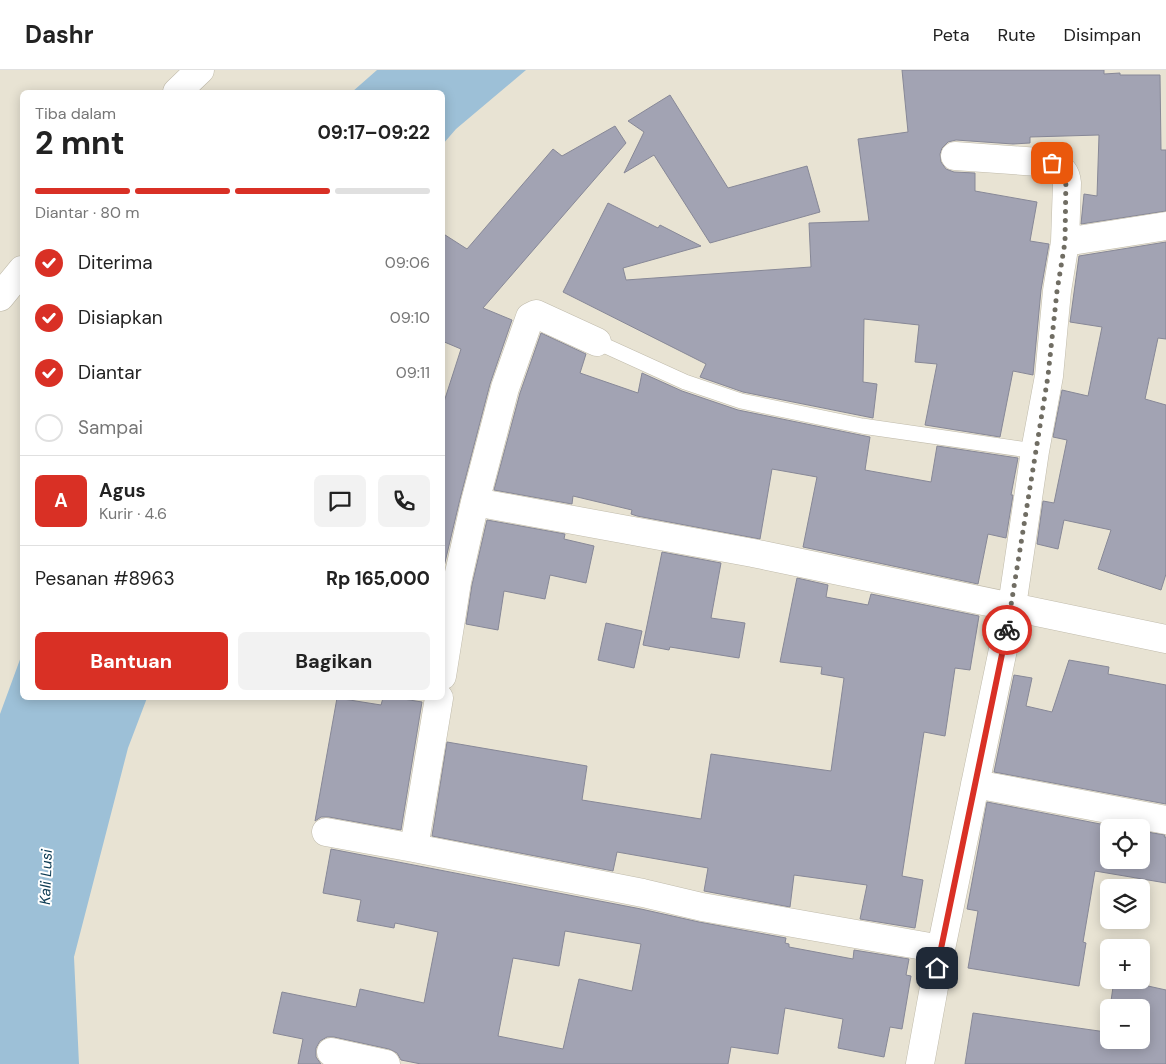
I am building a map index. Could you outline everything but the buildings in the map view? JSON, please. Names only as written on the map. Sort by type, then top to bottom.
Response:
[{"type":"street","points":[[179,90],[200,70]]},
{"type":"street","points":[[920,1064],[941,949],[1012,606],[1048,376],[1057,291],[1065,242],[1068,183],[1062,168],[1052,163],[954,156]]},
{"type":"street","points":[[1065,242],[1166,226]]},
{"type":"street","points":[[0,297],[20,272]]},
{"type":"street","points":[[445,657],[457,582],[475,502],[506,388],[530,317],[536,314],[597,342]]},
{"type":"street","points":[[475,502],[753,552],[1166,640]]},
{"type":"street","points":[[414,848],[439,700]]},
{"type":"street","points":[[975,784],[1166,820]]},
{"type":"street","points":[[326,832],[643,893],[702,907],[941,949]]},
{"type":"street","points":[[331,1052],[386,1064]]},
{"type":"lane","points":[[597,342],[685,382],[741,401],[862,426],[1035,451]]},
{"type":"water","points":[[377,70],[526,70],[456,129],[445,142],[445,90],[354,90]]},
{"type":"water","name":"Kali Lusi","points":[[20,659],[20,700],[146,700],[128,748],[74,957],[79,1064],[0,1064],[0,714]]},
{"type":"way so far","points":[[1007,630],[1048,376],[1057,291],[1065,242],[1068,183],[1062,168],[1052,163]]},
{"type":"route","points":[[937,968],[1007,630]]}]
